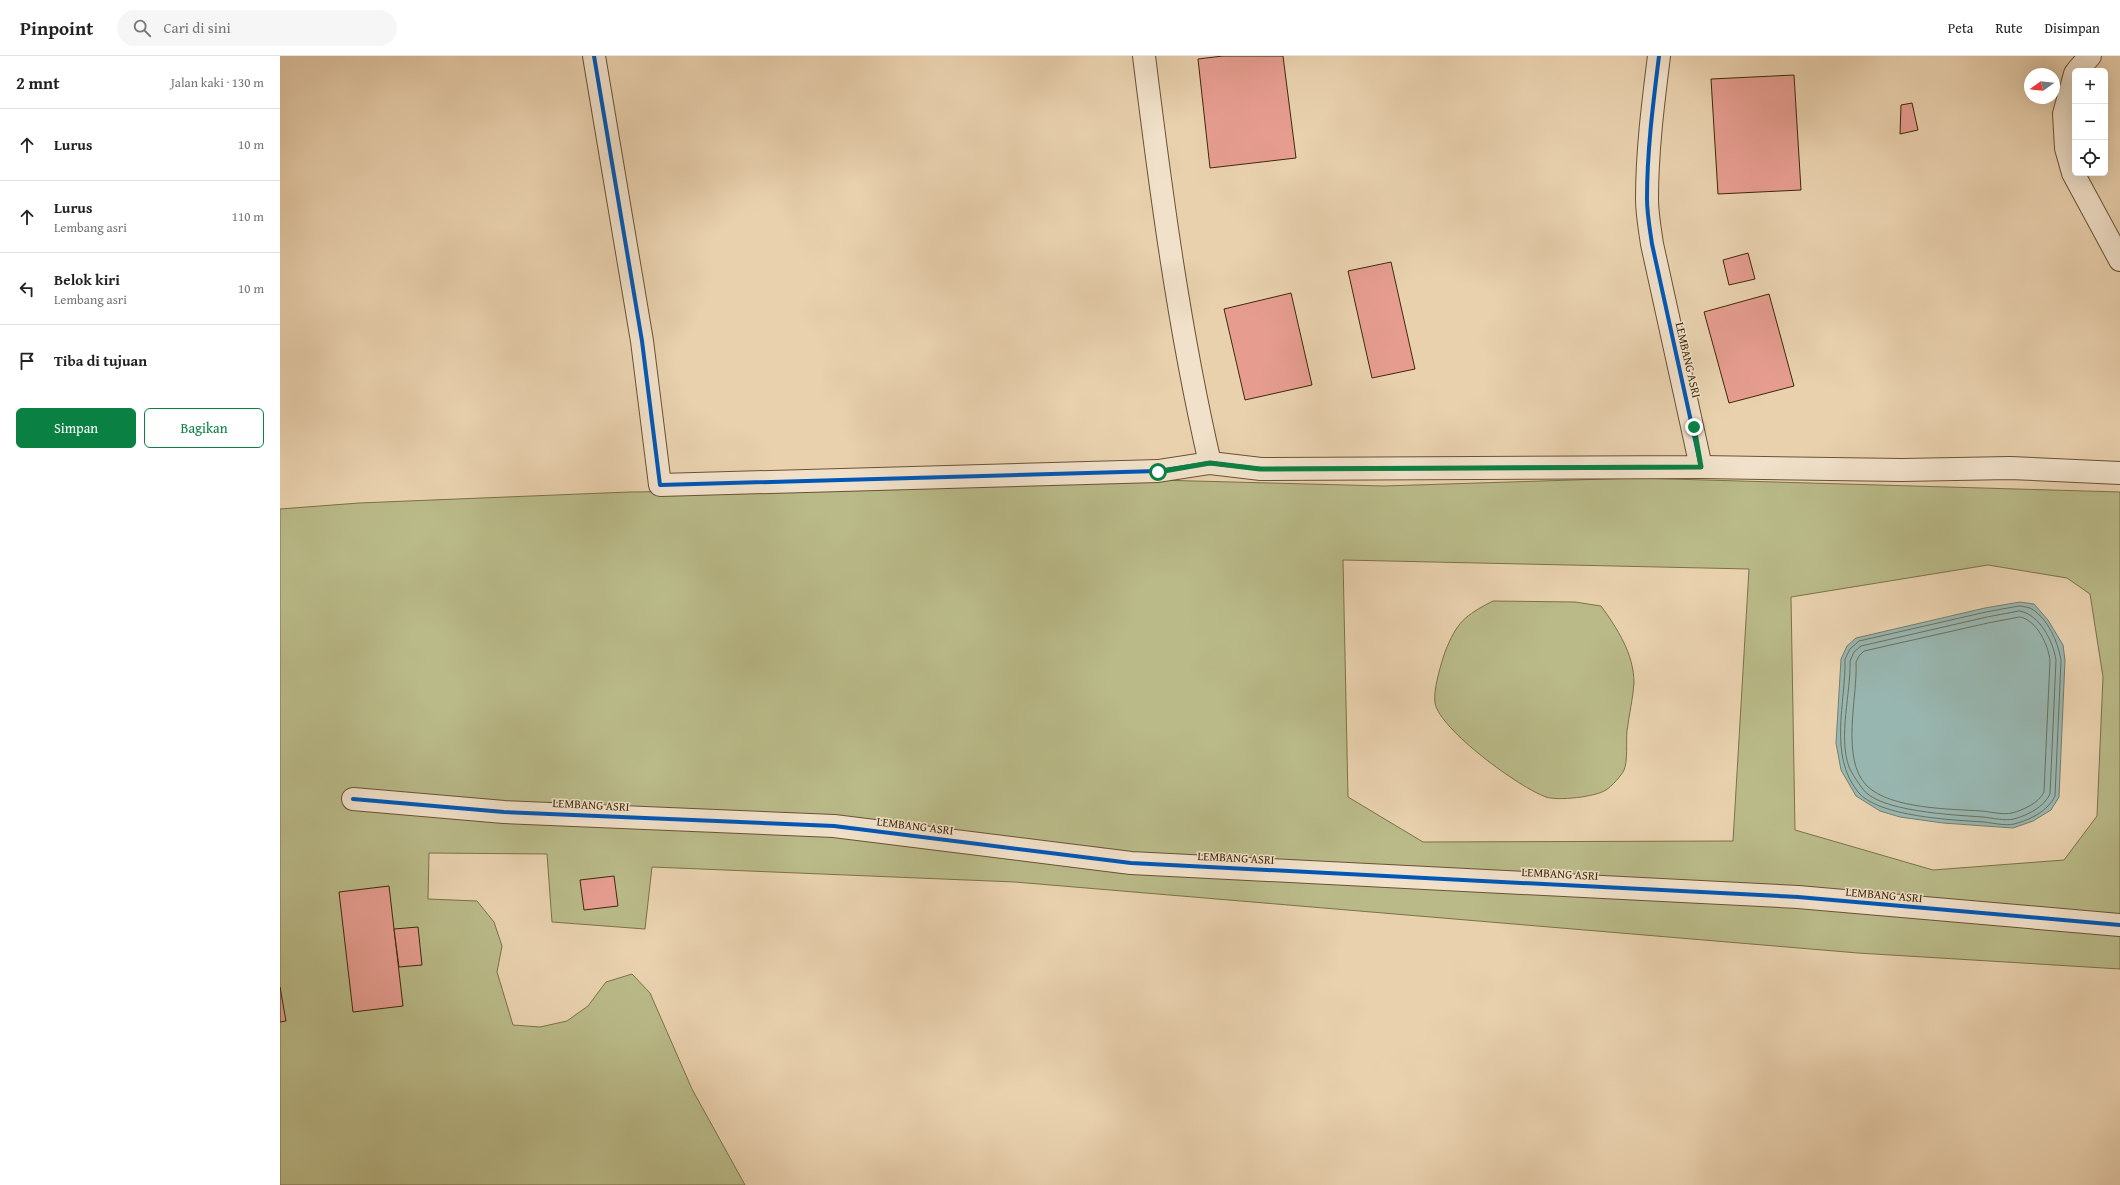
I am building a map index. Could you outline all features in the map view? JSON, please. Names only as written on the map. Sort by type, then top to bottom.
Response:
[{"type":"street","points":[[594,56],[642,341],[660,484],[837,478],[921,479],[1158,472],[1210,463],[1260,469],[1701,467],[1902,470],[2010,468],[2120,473]]},
{"type":"street","points":[[1144,56],[1165,224],[1194,396],[1210,463]]},
{"type":"street","name":"LEMBANG ASRI","points":[[1659,56],[1650,142],[1647,200],[1649,221],[1652,244],[1701,467]]},
{"type":"street","points":[[2080,68],[2090,56]]},
{"type":"street","points":[[2072,85],[2064,114],[2066,148],[2074,173],[2120,260]]},
{"type":"street","name":"LEMBANG ASRI","points":[[353,799],[504,812],[834,826],[1131,863],[1798,897],[2120,925]]},
{"type":"green space","points":[[1636,478],[2120,492],[2120,969],[1858,953],[1015,882],[652,867],[645,929],[552,922],[547,854],[429,853],[428,899],[477,901],[494,922],[502,946],[497,972],[513,1025],[540,1027],[567,1021],[588,1006],[606,982],[632,974],[650,993],[692,1089],[745,1185],[280,1185],[280,509],[359,503],[629,492],[821,490],[1156,480],[1384,486]],"holes":[[[1343,560],[1749,569],[1733,841],[1423,842],[1348,797]],[[1988,565],[2067,578],[2090,594],[2103,677],[2097,816],[2064,860],[1933,870],[1795,830],[1791,597]]]},
{"type":"green space","points":[[1493,601],[1575,602],[1601,606],[1613,623],[1628,652],[1634,683],[1627,731],[1625,766],[1619,778],[1606,790],[1594,795],[1576,798],[1559,799],[1546,797],[1518,782],[1483,757],[1451,728],[1440,714],[1435,703],[1435,691],[1441,663],[1453,633],[1468,616]]},
{"type":"water","points":[[2020,602],[2034,604],[2048,620],[2063,645],[2065,660],[2059,797],[2051,810],[2033,821],[2013,828],[1943,823],[1900,817],[1880,811],[1856,796],[1841,770],[1836,743],[1841,659],[1847,646],[1856,638],[1985,608]]},
{"type":"building","points":[[1223,56],[1283,56],[1296,158],[1210,168],[1198,59]]},
{"type":"building","points":[[1794,75],[1801,190],[1718,194],[1711,79]]},
{"type":"building","points":[[1912,103],[1918,130],[1900,134],[1901,105]]},
{"type":"building","points":[[1748,253],[1755,279],[1729,285],[1723,260]]},
{"type":"building","points":[[1391,262],[1415,369],[1372,378],[1348,271]]},
{"type":"building","points":[[1291,293],[1312,385],[1245,400],[1224,309]]},
{"type":"building","points":[[1769,294],[1794,386],[1729,403],[1704,312]]},
{"type":"building","points":[[614,876],[618,906],[584,910],[580,880]]},
{"type":"building","points":[[389,886],[403,1006],[353,1012],[339,892]]},
{"type":"building","points":[[418,927],[422,965],[399,967],[394,929]]},
{"type":"building","points":[[280,987],[286,1021],[280,1022]]},
{"type":"cycle path","points":[[594,56],[642,341],[660,485],[1158,471],[1210,463],[1261,469],[1701,467],[1652,244],[1648,216],[1647,181],[1649,145],[1659,56]]},
{"type":"cycle path","points":[[353,799],[504,812],[834,826],[1131,863],[1798,897],[2120,925]]},
{"type":"route","points":[[1158,472],[1210,463],[1260,469],[1476,469],[1554,466],[1701,467],[1694,427]]}]
